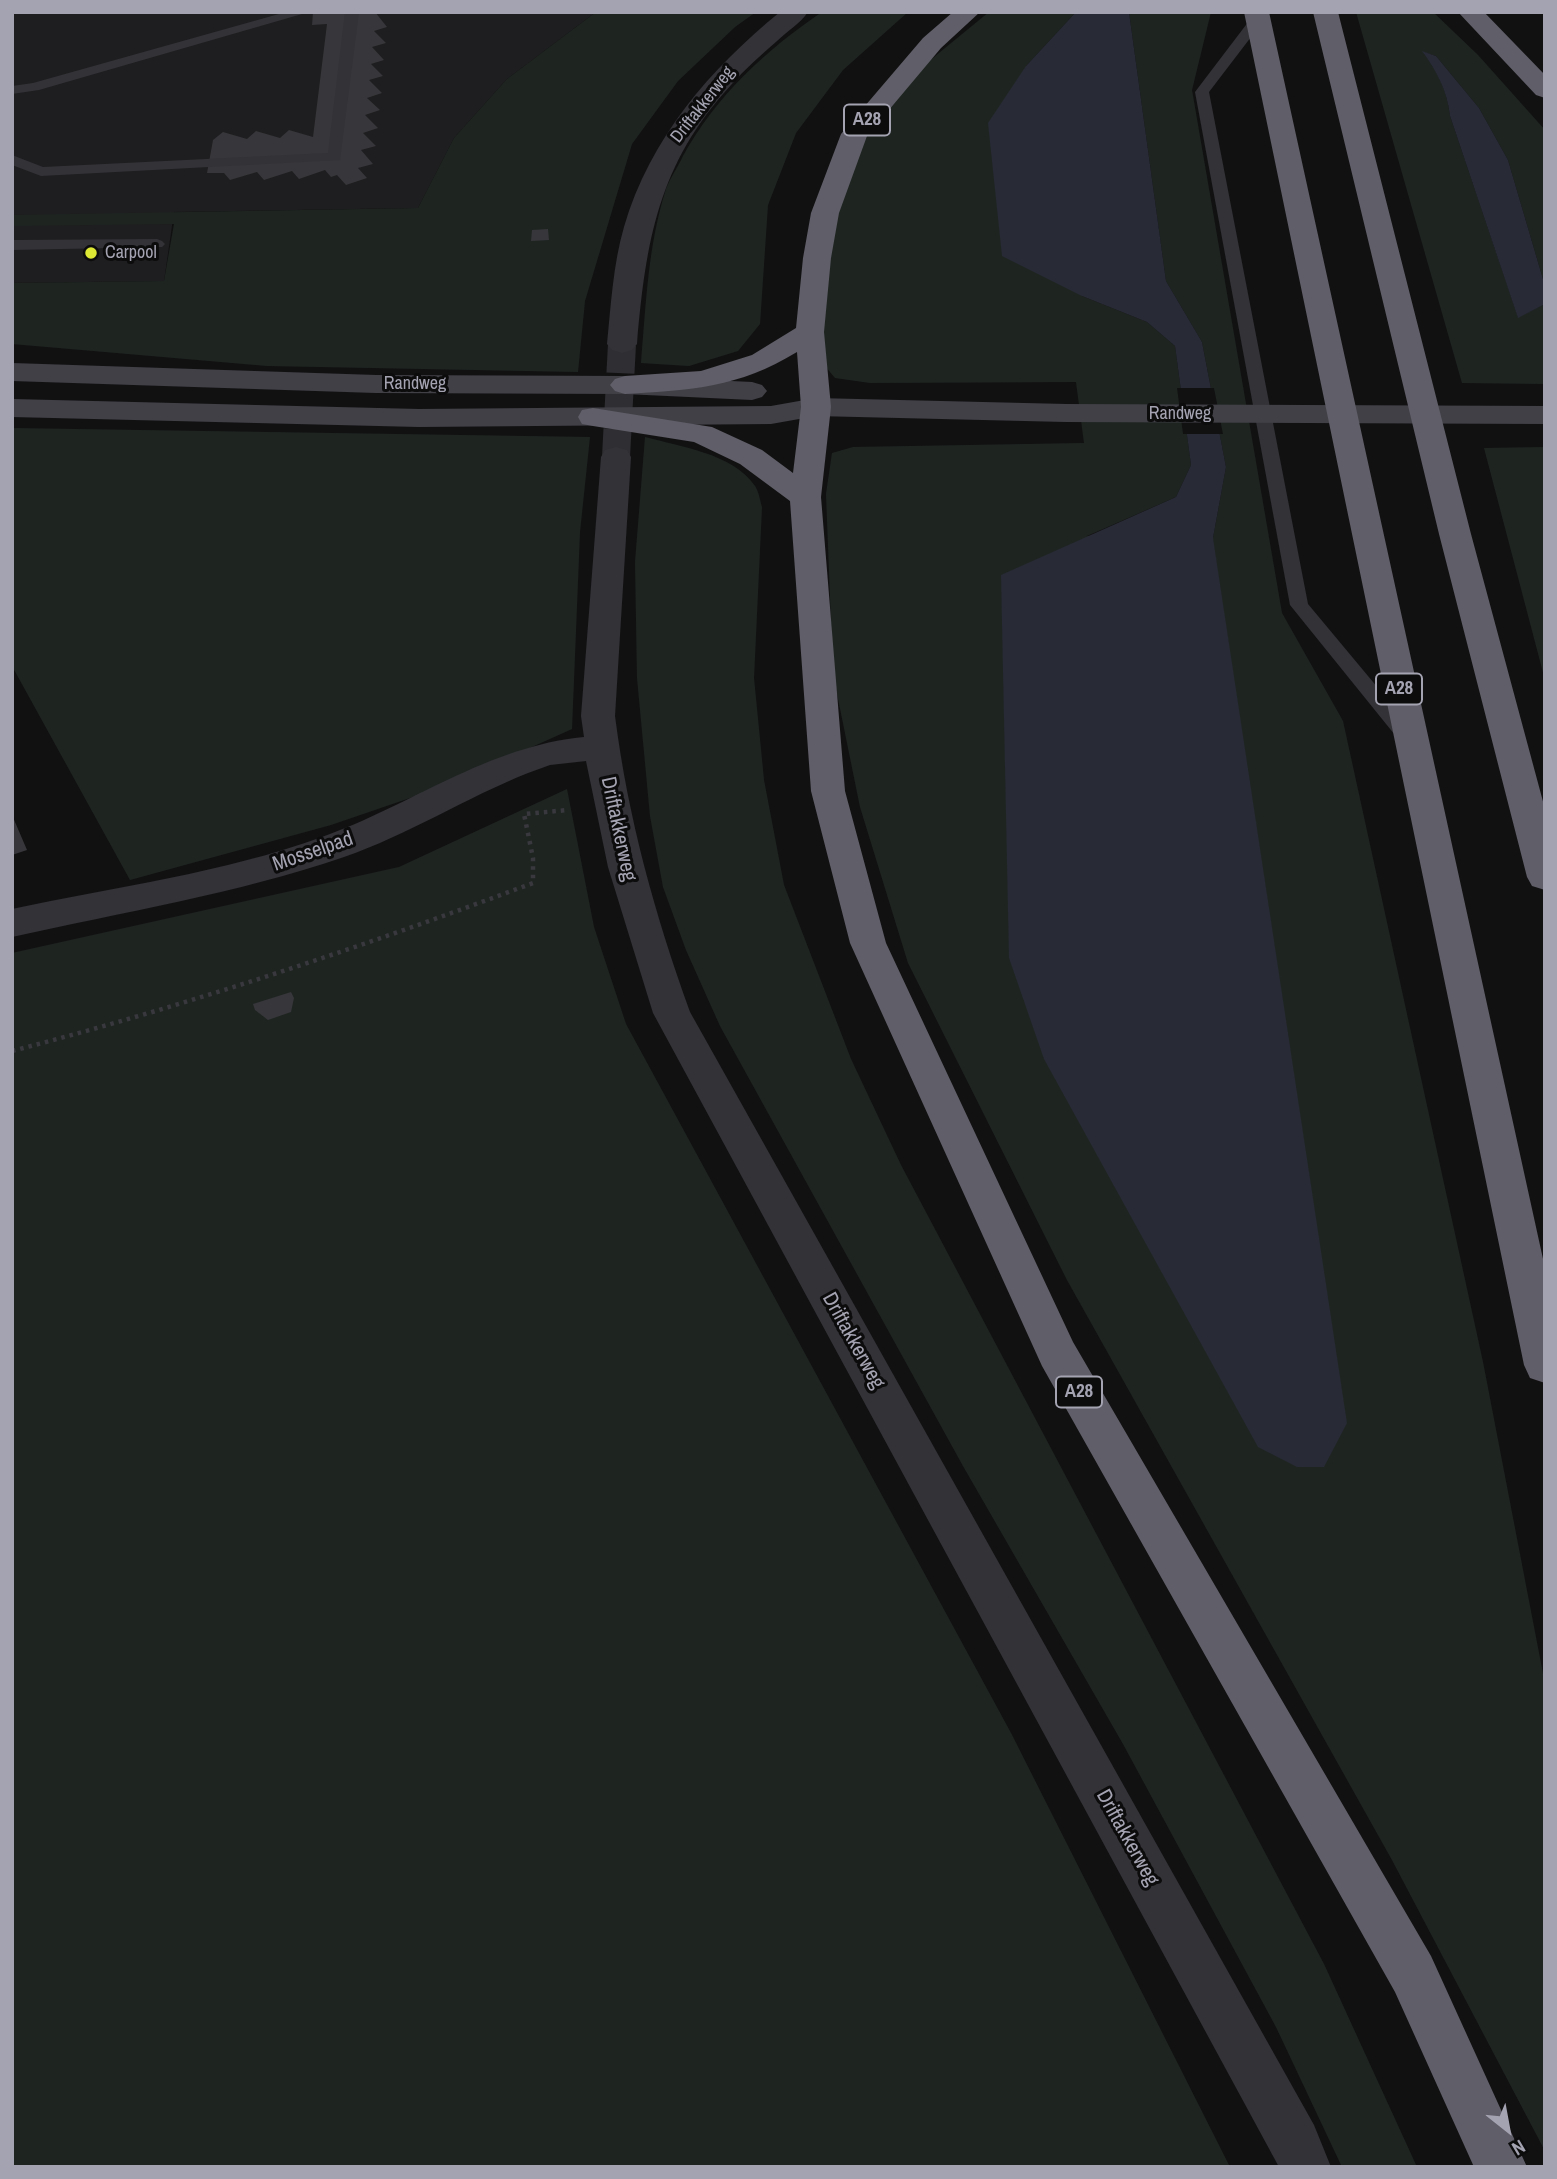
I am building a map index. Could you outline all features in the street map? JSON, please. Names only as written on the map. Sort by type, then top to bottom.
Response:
[{"type":"highway","name":"A28","points":[[968,12],[932,43],[854,134],[825,213],[817,258],[810,332],[816,407],[805,497],[828,791],[868,943],[1057,1353],[1413,1974],[1501,2167]]},
{"type":"highway","points":[[1325,12],[1455,534],[1545,877]]},
{"type":"highway","points":[[1470,12],[1545,90]]},
{"type":"highway","name":"A28","points":[[1257,16],[1545,1365]]},
{"type":"highway","points":[[625,385],[704,380],[762,361],[810,332]]},
{"type":"highway","points":[[593,417],[701,434],[751,457],[805,497]]},
{"type":"main road","name":"Randweg","points":[[12,372],[376,384],[625,385],[772,392],[816,407]]},
{"type":"main road","name":"Randweg","points":[[12,408],[419,418],[771,415],[816,407],[1066,413],[1545,415]]},
{"type":"street","name":"Driftakkerweg","points":[[622,344],[637,228],[649,192],[668,150],[689,118],[720,80],[796,12]]},
{"type":"street","name":"Driftakkerweg","points":[[617,457],[598,706],[601,747],[635,908],[672,1013],[1289,2130],[1305,2167]]},
{"type":"street","name":"Mosselpad","points":[[12,923],[223,879],[285,863],[368,833],[502,769],[545,754],[601,747]]},
{"type":"lane","points":[[12,90],[34,87],[302,12]]},
{"type":"lane","points":[[12,159],[41,172],[335,157],[352,12]]},
{"type":"lane","points":[[1257,16],[1202,92],[1299,604],[1411,740]]},
{"type":"lane","points":[[12,245],[157,244]]},
{"type":"path","points":[[12,1051],[142,1017],[397,934],[505,895],[533,883],[533,858],[524,814],[612,807]]},
{"type":"shaded area","points":[[12,12],[596,12],[507,79],[454,138],[418,208],[174,212],[164,281],[12,283]]},
{"type":"shaded area","points":[[596,12],[756,12],[735,27],[678,81],[632,144],[585,301],[578,372],[267,366],[12,344],[12,283],[164,281],[174,224],[12,226],[12,215],[418,208],[454,138],[507,79]]},
{"type":"shaded area","points":[[822,12],[908,12],[843,70],[796,133],[768,205],[760,324],[738,351],[689,366],[641,363],[651,253],[660,210],[670,181],[696,134],[727,94],[762,58]]},
{"type":"shaded area","points":[[989,12],[1076,12],[1026,66],[1082,296],[1147,322],[1175,346],[1191,465],[1176,497],[1087,536],[1213,538],[1226,467],[1202,342],[1166,281],[1129,12],[1211,12],[1192,90],[1282,613],[1343,721],[1483,1362],[1545,1684],[1545,2151],[1392,1860],[1067,1280],[908,963],[860,807],[833,674],[826,494],[832,453],[853,447],[1084,443],[1076,382],[870,383],[835,378],[820,360],[829,236],[867,134],[928,62]]},
{"type":"shaded area","points":[[1076,12],[1129,12],[1166,281],[1202,342],[1226,467],[1213,538],[1347,1423],[1324,1467],[1297,1467],[1258,1447],[1044,1059],[1009,958],[1001,575],[1176,497],[1191,465],[1175,346],[1147,322],[1082,296],[1002,256],[988,123],[1026,66]]},
{"type":"shaded area","points":[[1356,12],[1433,12],[1478,55],[1545,130],[1545,286],[1508,160],[1479,108],[1436,56],[1423,52],[1444,90],[1450,116],[1518,317],[1545,304],[1545,384],[1462,383]]},
{"type":"shaded area","points":[[1422,51],[1436,56],[1479,108],[1508,160],[1545,286],[1545,304],[1518,318],[1450,116],[1444,90]]},
{"type":"shaded area","points":[[12,428],[590,437],[580,532],[572,729],[445,786],[331,825],[130,880],[12,666]]},
{"type":"shaded area","points":[[645,437],[690,448],[720,459],[745,475],[756,488],[762,507],[754,678],[764,780],[784,885],[851,1059],[901,1165],[1324,1964],[1417,2167],[1342,2167],[1276,2027],[1123,1744],[963,1466],[720,1026],[686,950],[663,887],[650,816],[637,678],[635,562]]},
{"type":"shaded area","points":[[1545,447],[1545,680],[1484,448]]},
{"type":"shaded area","points":[[567,789],[594,927],[626,1024],[1011,1733],[1230,2167],[12,2167],[12,953],[399,867]]},
{"type":"pier","points":[[1177,388],[1214,388],[1223,434],[1183,434]]},
{"type":"building","points":[[313,12],[375,12],[387,27],[374,31],[386,43],[372,47],[384,60],[371,64],[383,76],[369,80],[382,93],[367,98],[380,110],[365,115],[378,128],[363,133],[376,146],[361,150],[373,164],[358,168],[367,178],[346,185],[337,175],[331,177],[325,170],[299,179],[292,171],[264,180],[257,172],[230,180],[224,173],[207,173],[213,140],[223,132],[247,139],[256,131],[280,138],[289,130],[313,137],[327,24],[312,25]]},
{"type":"building","points":[[548,229],[549,240],[531,241],[532,230]]},
{"type":"building","points":[[12,815],[27,850],[12,855]]},
{"type":"building","points":[[291,992],[294,998],[291,1012],[268,1020],[255,1010],[253,1004]]},
{"type":"tunnel","points":[[616,457],[622,344]]},
{"type":"place","name":"Carpool","points":[[91,253]]}]
